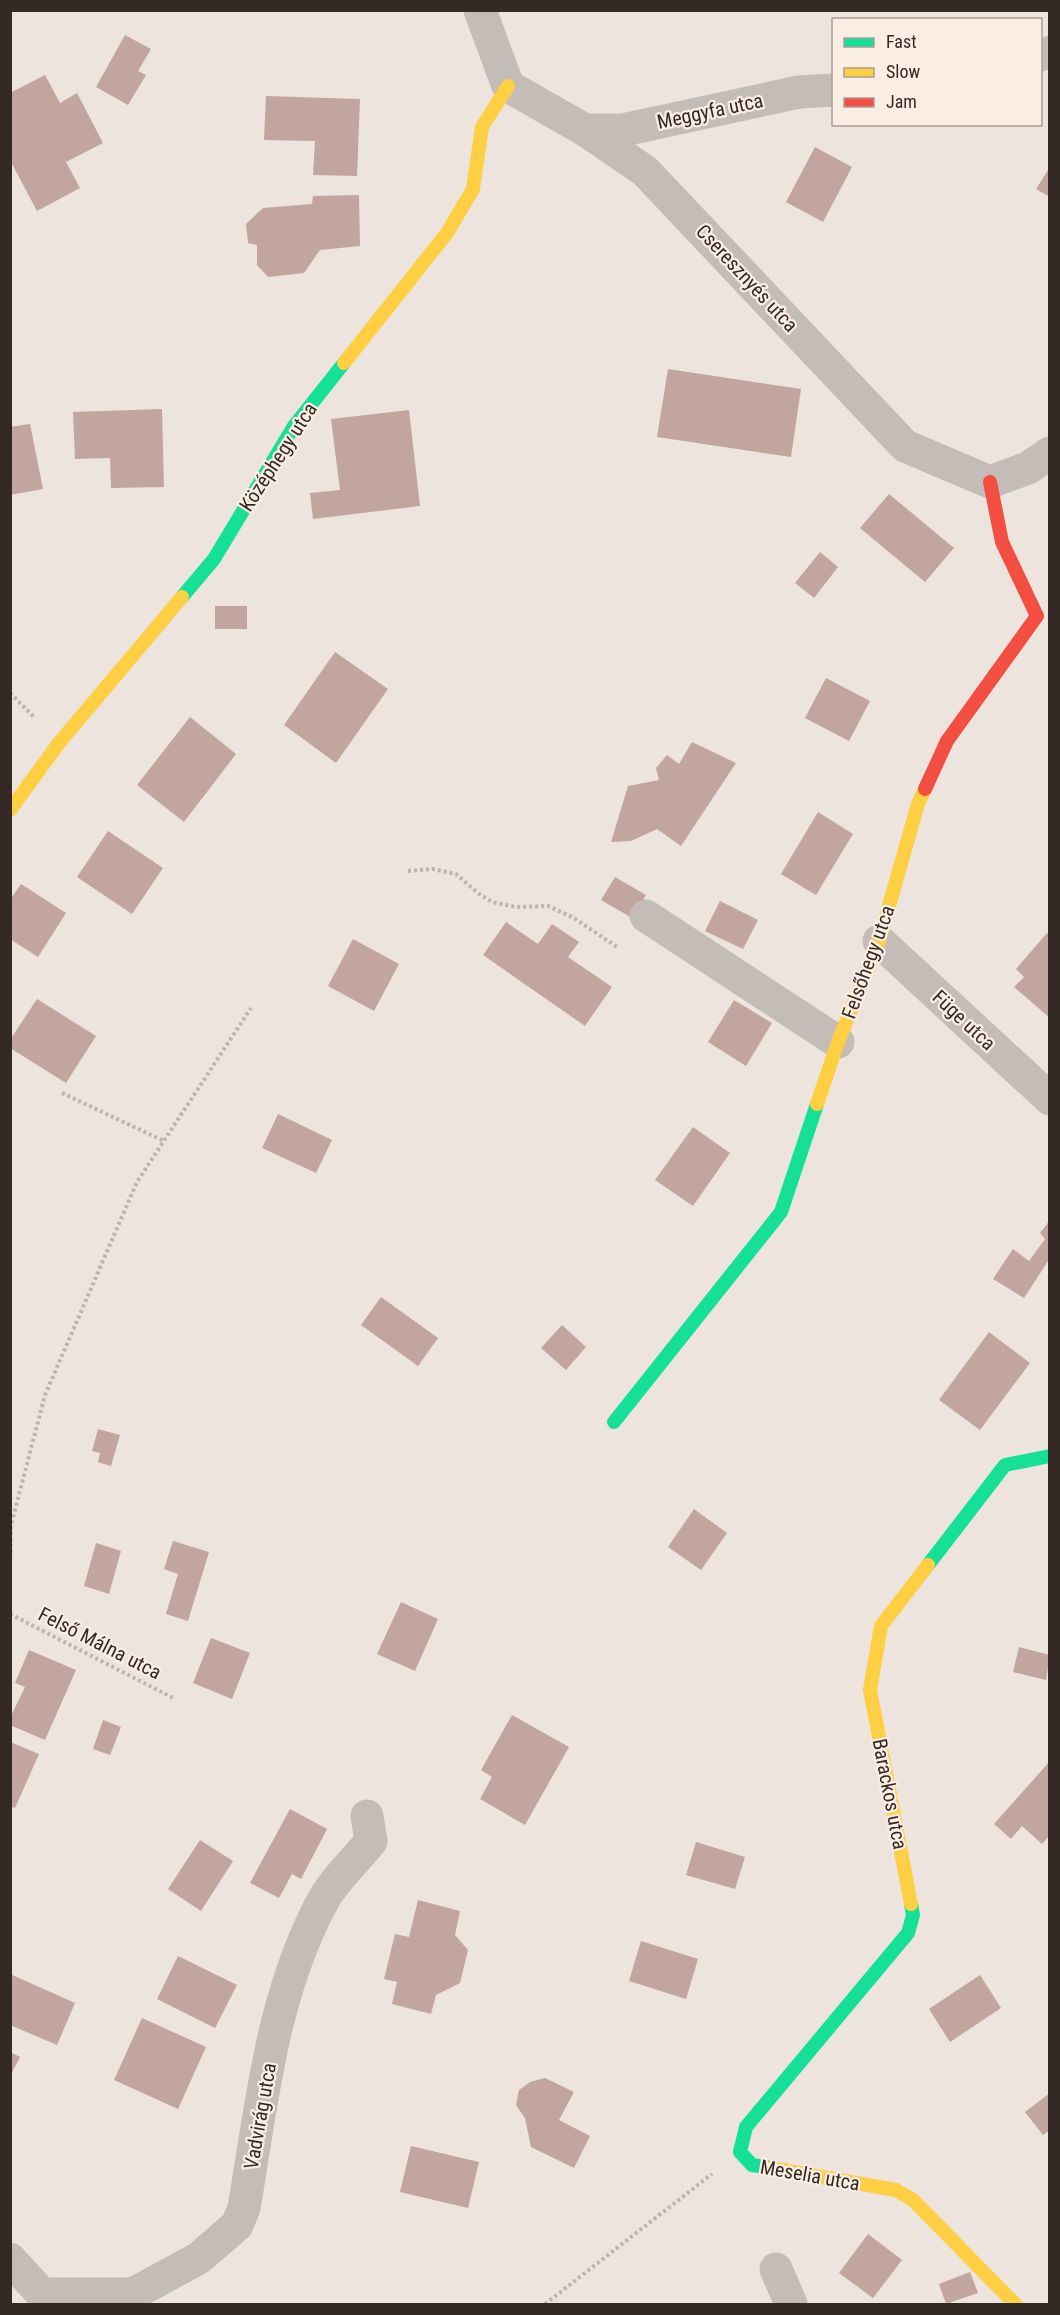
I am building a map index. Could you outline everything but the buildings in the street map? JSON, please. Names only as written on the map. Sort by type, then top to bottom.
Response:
[{"type":"street","points":[[480,10],[507,86]]},
{"type":"street","name":"Cseresznyés utca","points":[[507,86],[585,130],[645,171],[905,446],[990,482]]},
{"type":"street","name":"Középhegy utca","points":[[10,810],[59,743],[214,559],[294,426],[447,233],[473,189],[482,127],[507,86]]},
{"type":"street","name":"Meggyfa utca","points":[[585,130],[623,130],[799,92],[832,90]]},
{"type":"street","points":[[990,482],[1028,468],[1050,453]]},
{"type":"street","name":"Felsőhegy utca","points":[[614,1422],[781,1212],[838,1042],[879,941],[918,804],[947,741],[1043,621],[1002,542],[990,482]]},
{"type":"street","points":[[646,916],[838,1042]]},
{"type":"street","name":"Füge utca","points":[[879,941],[1050,1099]]},
{"type":"street","name":"Barackos utca","points":[[740,2152],[746,2127],[908,1932],[913,1915],[870,1690],[881,1626],[1005,1465],[1050,1456]]},
{"type":"street","name":"Vadvirág utca","points":[[46,2299],[133,2294],[199,2259],[237,2226],[244,2208],[274,2033],[296,1958],[326,1895],[371,1841],[367,1816]]},
{"type":"street","name":"Meselia utca","points":[[740,2152],[752,2165],[896,2190],[913,2200],[1015,2304]]},
{"type":"street","points":[[10,2259],[46,2299]]},
{"type":"street","points":[[776,2269],[791,2304]]},
{"type":"path","points":[[408,871],[433,868],[456,874],[492,902],[516,907],[548,906],[574,918],[617,947]]},
{"type":"path","points":[[10,1571],[11,1525],[45,1395],[137,1182],[251,1008]]},
{"type":"path","points":[[62,1093],[164,1141]]},
{"type":"path","name":"Felső Málna utca","points":[[10,1614],[175,1699]]},
{"type":"path","name":"Meselia utca","points":[[544,2304],[740,2152]]},
{"type":"traffic: fast","points":[[182,597],[214,559],[294,426],[344,363]]},
{"type":"traffic: fast","points":[[614,1422],[781,1212],[817,1104]]},
{"type":"traffic: fast","points":[[928,1565],[1005,1465],[1050,1456]]},
{"type":"traffic: fast","points":[[771,2168],[752,2165],[740,2152],[746,2127],[908,1933],[913,1915],[911,1904]]},
{"type":"traffic: slow","points":[[344,363],[447,233],[473,189],[482,127],[508,86]]},
{"type":"traffic: slow","points":[[10,810],[59,743],[182,597]]},
{"type":"traffic: slow","points":[[817,1104],[838,1042],[879,941],[918,804],[925,789]]},
{"type":"traffic: slow","points":[[911,1904],[870,1690],[881,1626],[928,1565]]},
{"type":"traffic: slow","points":[[771,2168],[896,2190],[913,2200],[1015,2304]]},
{"type":"traffic: jam","points":[[925,789],[947,741],[1037,616],[1002,542],[990,482]]}]
